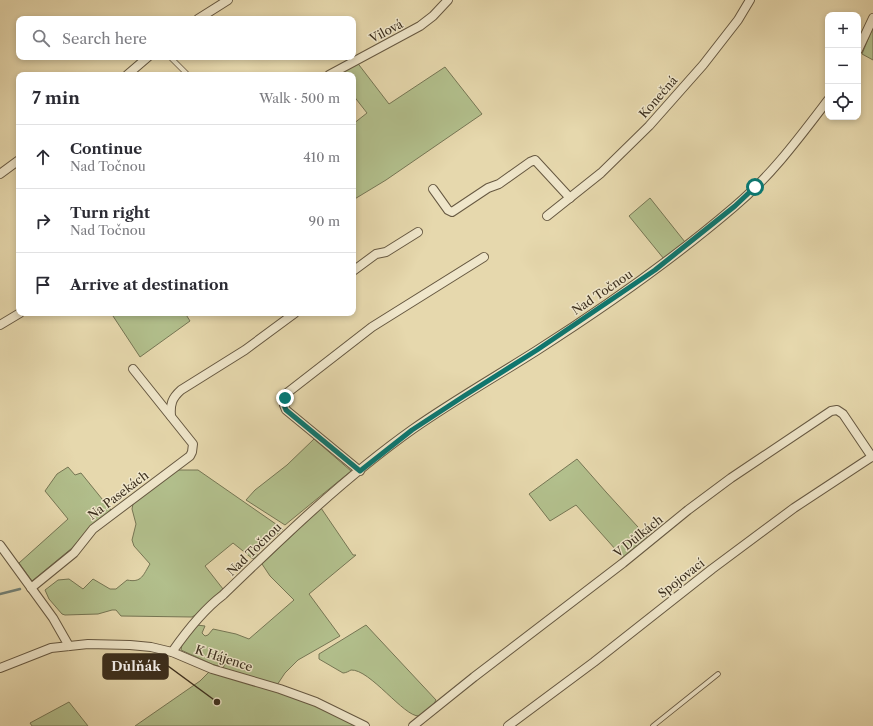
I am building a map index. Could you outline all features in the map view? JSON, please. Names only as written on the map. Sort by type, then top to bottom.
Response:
[{"type":"street","points":[[203,16],[228,0]]},
{"type":"street","name":"Vilová","points":[[335,72],[420,26],[433,16],[448,0]]},
{"type":"street","name":"Konečná","points":[[547,216],[601,173],[649,126],[703,65],[738,20],[750,0]]},
{"type":"street","points":[[859,48],[873,18]]},
{"type":"street","points":[[130,72],[144,60]]},
{"type":"street","name":"Nad Točnou","points":[[172,652],[186,632],[215,601],[326,498],[360,471],[412,430],[544,346],[655,270],[735,206],[786,156],[825,104]]},
{"type":"street","points":[[433,188],[448,210],[452,212],[488,188],[499,184],[535,160],[570,198]]},
{"type":"street","points":[[0,174],[16,162]]},
{"type":"street","points":[[356,269],[376,254],[386,252],[418,232]]},
{"type":"street","points":[[360,471],[286,410],[284,405],[287,393],[372,327],[484,257]]},
{"type":"street","points":[[0,325],[16,315]]},
{"type":"street","points":[[171,417],[170,407],[175,396],[181,390],[245,350],[291,316]]},
{"type":"street","name":"Na Pasekách","points":[[31,588],[74,553],[93,530],[190,456],[192,452],[193,444],[133,369]]},
{"type":"street","points":[[154,396],[161,398],[175,396]]},
{"type":"street","name":"V Důlkách","points":[[413,726],[474,677],[623,563],[706,496],[772,449],[831,411],[837,410],[843,414],[872,457]]},
{"type":"street","name":"Spojovací","points":[[508,726],[594,662],[694,583],[794,508],[872,457]]},
{"type":"street","points":[[0,545],[53,618],[69,646],[51,648],[0,668]]},
{"type":"street","name":"K Hájence","points":[[69,646],[88,644],[130,645],[151,647],[172,652],[212,669],[280,689],[316,702],[365,726]]},
{"type":"lane","points":[[173,60],[185,72]]},
{"type":"lane","points":[[653,726],[718,674]]},
{"type":"green space","points":[[873,27],[873,60],[862,54]]},
{"type":"green space","points":[[356,61],[389,104],[445,67],[482,114],[386,180],[356,198],[356,122],[367,113],[356,99],[356,72],[340,72]]},
{"type":"green space","points":[[650,198],[685,242],[664,259],[629,216]]},
{"type":"green space","points":[[113,316],[187,316],[190,321],[140,357]]},
{"type":"green space","points":[[314,439],[351,471],[285,525],[246,500],[255,490],[287,465]]},
{"type":"green space","points":[[577,459],[648,538],[624,559],[576,505],[550,521],[529,494]]},
{"type":"green space","points":[[68,467],[75,475],[81,473],[111,510],[92,525],[72,548],[32,581],[19,563],[68,519],[45,491],[57,474]]},
{"type":"green space","points":[[177,470],[198,470],[283,529],[256,553],[258,556],[253,559],[233,543],[205,566],[223,589],[192,617],[121,616],[116,610],[98,614],[62,614],[49,599],[45,590],[58,580],[69,579],[83,589],[93,579],[110,589],[116,589],[127,580],[136,580],[144,575],[150,564],[134,546],[132,540],[136,524],[132,509],[133,504]]},
{"type":"green space","points":[[321,508],[353,555],[356,555],[309,594],[340,636],[298,660],[285,673],[277,685],[223,668],[225,664],[219,666],[214,665],[181,650],[182,644],[197,625],[205,626],[202,633],[205,636],[208,635],[213,629],[236,634],[249,639],[294,600],[270,576],[262,564]]},
{"type":"green space","points":[[366,625],[436,700],[434,704],[419,716],[405,709],[368,677],[351,670],[343,673],[319,659],[319,654]]},
{"type":"green space","points":[[212,669],[257,682],[365,726],[135,726],[200,681]]},
{"type":"green space","points":[[69,702],[88,726],[32,726],[30,723]]},
{"type":"waterway","points":[[0,594],[20,589]]},
{"type":"place","name":"Důlňák","points":[[217,702]]},
{"type":"route","points":[[285,398],[284,405],[286,410],[360,471],[412,430],[537,350],[655,270],[735,206],[755,187]]}]
